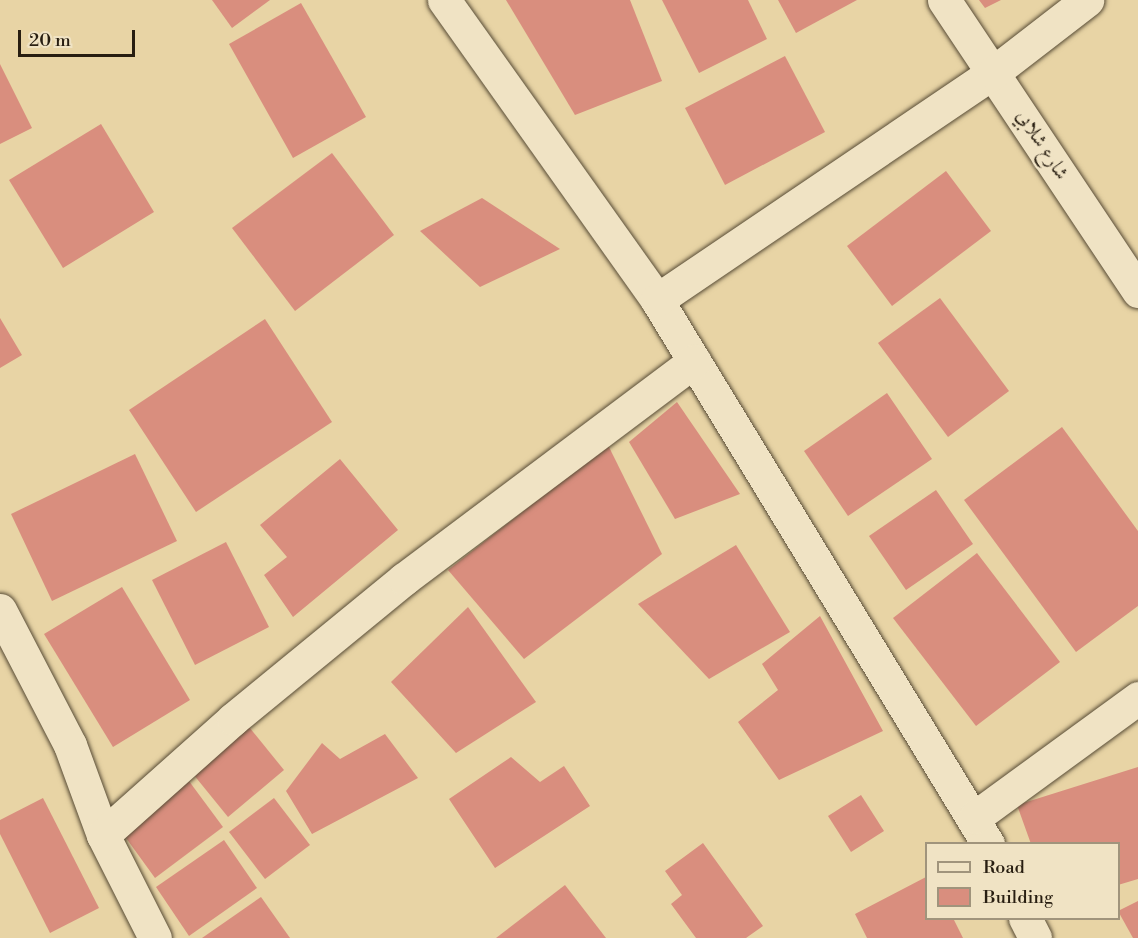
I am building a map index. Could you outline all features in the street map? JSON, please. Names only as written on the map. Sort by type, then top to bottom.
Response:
[{"type":"street","points":[[444,0],[657,300],[982,830],[1138,698]]},
{"type":"street","name":"شارع شلابي","points":[[944,0],[1138,291]]},
{"type":"street","points":[[657,300],[994,72],[1087,0]]},
{"type":"street","points":[[103,835],[233,719],[404,579],[694,361]]},
{"type":"street","points":[[0,610],[70,745],[103,835],[155,938]]},
{"type":"street","points":[[1026,920],[1035,938]]},
{"type":"building","points":[[212,0],[270,0],[232,28]]},
{"type":"building","points":[[506,0],[630,0],[662,81],[575,115]]},
{"type":"building","points":[[662,0],[748,0],[767,39],[699,73]]},
{"type":"building","points":[[778,0],[857,0],[796,33]]},
{"type":"building","points":[[979,0],[1001,0],[985,8]]},
{"type":"building","points":[[301,3],[366,117],[293,158],[229,44]]},
{"type":"building","points":[[785,56],[825,132],[725,185],[685,108]]},
{"type":"building","points":[[0,64],[32,128],[0,144]]},
{"type":"building","points":[[101,124],[154,212],[63,268],[9,180]]},
{"type":"building","points":[[332,153],[394,235],[295,311],[232,228]]},
{"type":"building","points":[[946,171],[991,231],[892,306],[847,246]]},
{"type":"building","points":[[482,198],[560,249],[480,287],[420,231]]},
{"type":"building","points":[[940,298],[1009,391],[948,437],[878,343]]},
{"type":"building","points":[[0,318],[22,355],[0,368]]},
{"type":"building","points":[[265,319],[332,422],[196,512],[129,410]]},
{"type":"building","points":[[887,393],[932,459],[848,516],[804,451]]},
{"type":"building","points":[[677,402],[740,494],[675,519],[629,442]]},
{"type":"building","points":[[1062,427],[1138,531],[1138,606],[1076,652],[964,500]]},
{"type":"building","points":[[608,445],[662,554],[524,659],[448,570]]},
{"type":"building","points":[[135,454],[177,541],[52,601],[11,514]]},
{"type":"building","points":[[340,459],[398,530],[293,617],[264,575],[287,557],[260,525]]},
{"type":"building","points":[[936,490],[973,544],[906,590],[869,536]]},
{"type":"building","points":[[226,542],[269,627],[195,665],[152,580]]},
{"type":"building","points":[[736,545],[790,632],[709,679],[638,604]]},
{"type":"building","points":[[977,553],[1060,662],[976,726],[893,618]]},
{"type":"building","points":[[122,587],[190,700],[113,747],[44,634]]},
{"type":"building","points":[[468,607],[536,702],[456,753],[391,682]]},
{"type":"building","points":[[820,616],[883,731],[779,780],[738,722],[778,690],[762,664]]},
{"type":"building","points":[[245,722],[284,770],[228,817],[189,769]]},
{"type":"building","points":[[385,734],[418,778],[312,834],[286,791],[322,743],[340,759]]},
{"type":"building","points":[[511,757],[540,782],[564,766],[590,806],[495,868],[449,799]]},
{"type":"building","points":[[1138,767],[1138,879],[1120,884],[1120,842],[1030,842],[1017,805]]},
{"type":"building","points":[[186,777],[223,827],[155,878],[118,827]]},
{"type":"building","points":[[861,795],[884,831],[851,852],[828,816]]},
{"type":"building","points":[[43,798],[99,908],[50,933],[0,834],[0,820]]},
{"type":"building","points":[[274,798],[310,845],[265,879],[229,832]]},
{"type":"building","points":[[224,840],[257,888],[189,936],[156,887]]},
{"type":"building","points":[[703,843],[763,926],[746,938],[696,938],[671,904],[682,895],[665,871]]},
{"type":"building","points":[[925,878],[925,920],[954,920],[963,938],[867,938],[855,914]]},
{"type":"building","points":[[565,885],[606,938],[496,938]]},
{"type":"building","points":[[261,897],[290,938],[202,938]]},
{"type":"building","points":[[1138,901],[1138,938],[1133,938],[1120,915],[1120,910]]}]
